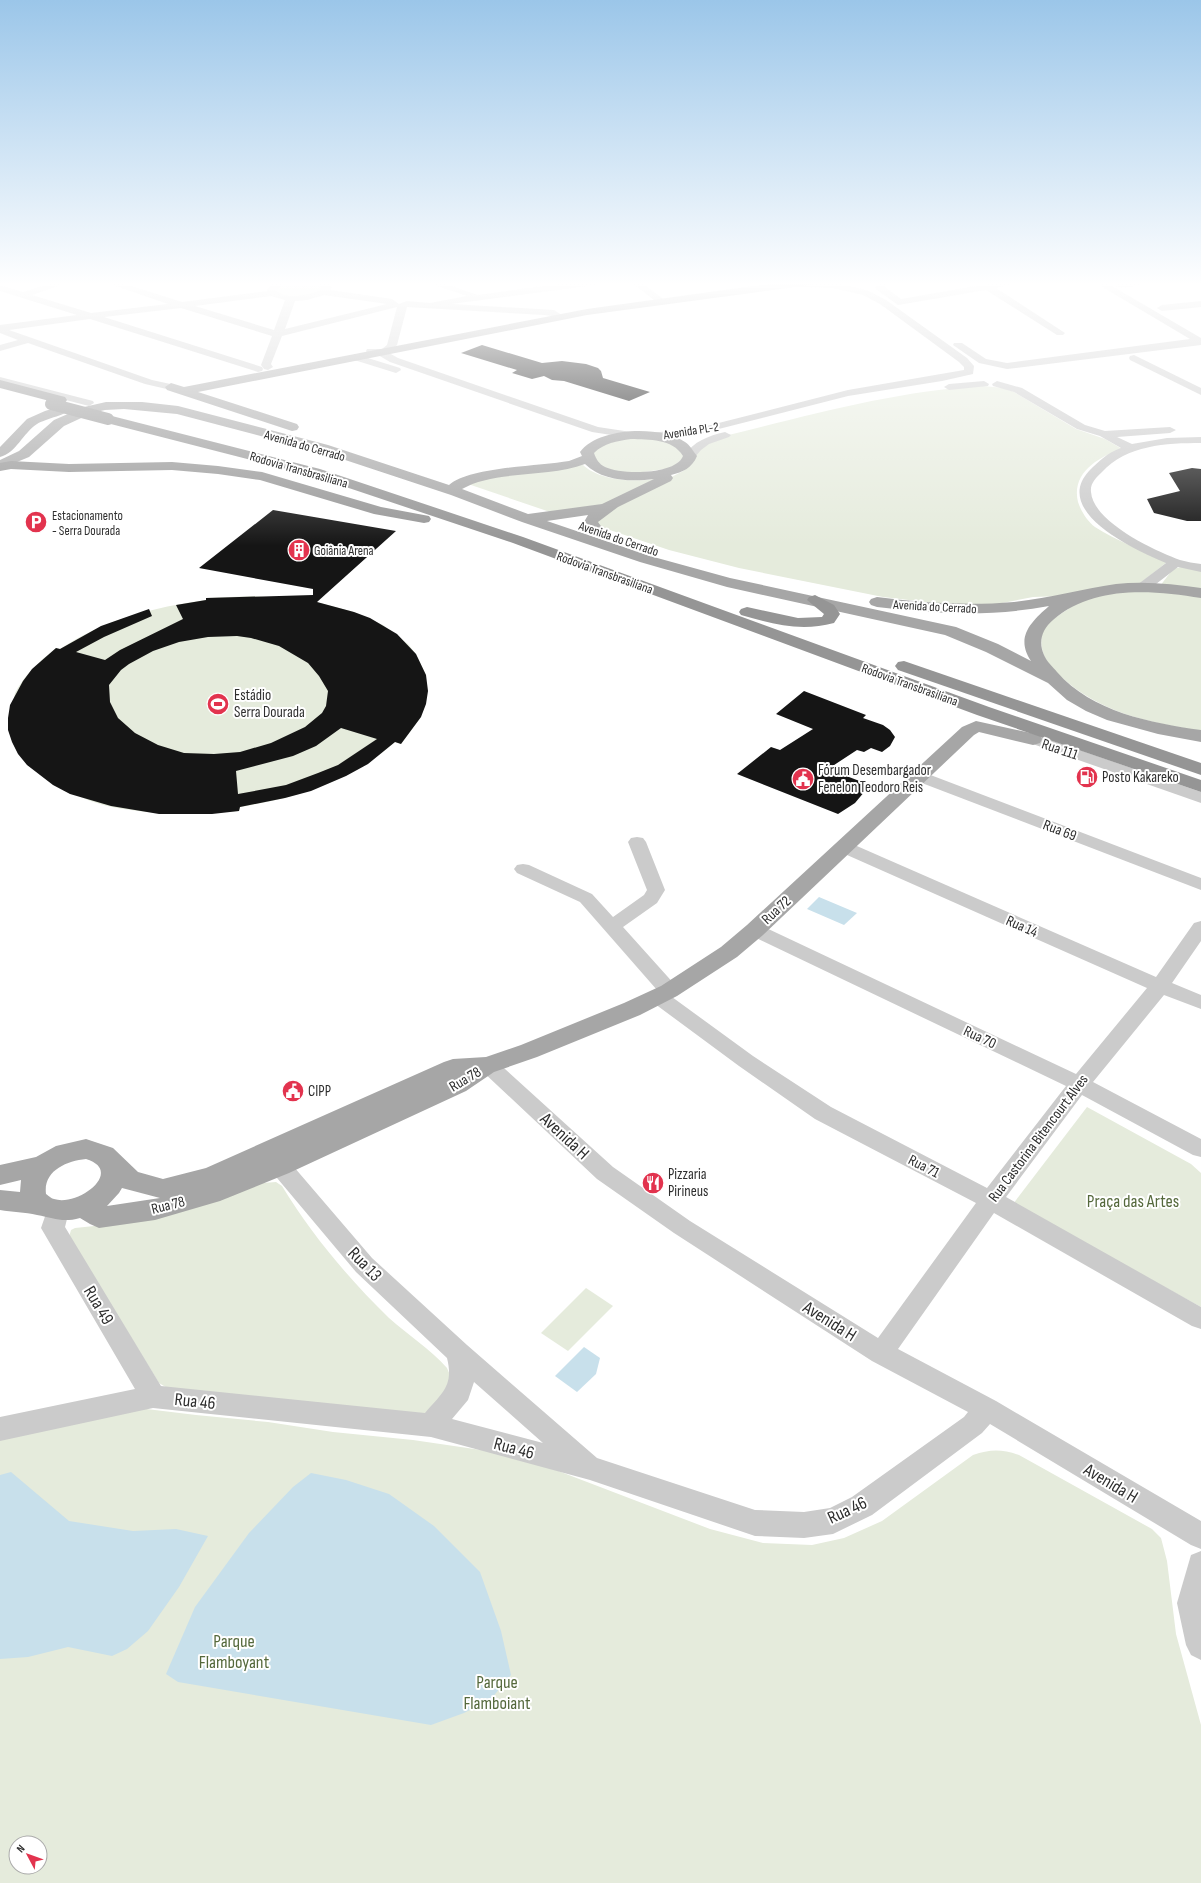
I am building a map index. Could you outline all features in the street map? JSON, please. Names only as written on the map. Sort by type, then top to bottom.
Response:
[{"type":"highway","name":"Rodovia Transbrasiliana","points":[[0,384],[56,402]]},
{"type":"highway","name":"Rodovia Transbrasiliana","points":[[0,391],[110,413],[332,468],[1201,769]]},
{"type":"highway","name":"Rodovia Transbrasiliana","points":[[110,413],[315,472],[547,551],[1013,722],[1201,786]]},
{"type":"highway","points":[[2,461],[69,468],[172,466],[262,476],[386,513],[442,522],[511,543],[547,551]]},
{"type":"highway","points":[[747,612],[801,624],[818,623],[828,620],[832,614],[815,600]]},
{"type":"highway","points":[[1013,722],[1033,739]]},
{"type":"highway","points":[[1172,788],[1201,792]]},
{"type":"main road","points":[[2,461],[15,446],[16,441],[23,430],[35,421],[55,411],[160,388],[253,370]]},
{"type":"main road","points":[[2,461],[24,454],[59,423],[88,410],[110,413],[160,388],[183,391],[283,370]]},
{"type":"main road","points":[[210,400],[211,392],[224,383]]},
{"type":"main road","name":"Avenida do Cerrado","points":[[160,388],[178,410],[322,448],[555,516],[694,563],[777,584],[864,601],[978,608],[1034,605],[1083,596]]},
{"type":"main road","name":"Avenida do Cerrado","points":[[183,391],[436,475],[458,488],[527,519],[645,559],[726,582],[815,600],[950,631],[992,648],[1052,679]]},
{"type":"main road","points":[[110,413],[126,404],[157,406],[178,410]]},
{"type":"main road","points":[[224,423],[249,420],[254,418],[251,413]]},
{"type":"main road","points":[[596,530],[591,522],[594,517],[606,508],[666,479],[687,464],[690,456],[687,449],[678,443],[664,438],[648,436],[631,436],[602,441],[592,446],[587,452],[587,459],[591,464],[599,469],[623,476],[652,476],[677,470]]},
{"type":"main road","points":[[436,475],[459,477],[488,476],[570,465],[587,459]]},
{"type":"main road","points":[[458,488],[488,476]]},
{"type":"main road","points":[[527,519],[606,508]]},
{"type":"main road","points":[[1201,593],[1142,588],[1116,589],[1083,596],[1052,610],[1035,629],[1035,653],[1052,679],[1080,700],[1120,718],[1167,732],[1201,736]]},
{"type":"main road","name":"Rua 72","points":[[488,1065],[529,1051],[632,1009],[663,994],[729,952],[756,930],[968,731],[976,726],[1033,739]]},
{"type":"main road","name":"Rua 78","points":[[113,1163],[129,1180],[163,1189],[212,1176],[453,1068],[488,1065]]},
{"type":"main road","name":"Rua 78","points":[[85,1207],[99,1217],[155,1210],[211,1194],[280,1166],[457,1085],[488,1065]]},
{"type":"main road","points":[[0,1200],[49,1208],[71,1210],[85,1207],[102,1196],[113,1182],[115,1172],[113,1163],[107,1156],[98,1151],[86,1149],[63,1153],[44,1165],[37,1173],[32,1186],[35,1199],[49,1208]]},
{"type":"main road","points":[[0,1175],[44,1165]]},
{"type":"street","points":[[110,370],[160,388]]},
{"type":"street","points":[[397,370],[602,441]]},
{"type":"street","points":[[402,372],[408,370]]},
{"type":"street","points":[[415,370],[422,371]]},
{"type":"street","points":[[419,370],[596,430],[631,436]]},
{"type":"street","name":"Avenida PL-2","points":[[648,436],[695,432],[848,393],[942,378],[978,370]]},
{"type":"street","points":[[1023,370],[1030,374]]},
{"type":"street","points":[[1157,370],[1201,392]]},
{"type":"street","points":[[969,372],[964,376],[964,378],[975,383],[984,384]]},
{"type":"street","points":[[0,380],[89,403]]},
{"type":"street","points":[[856,403],[938,388],[984,384],[1020,385],[1081,427],[1104,434],[1132,449]]},
{"type":"street","name":"Avenida PL-2","points":[[690,456],[694,450],[703,443],[720,436],[833,408]]},
{"type":"street","points":[[528,415],[549,418],[559,417]]},
{"type":"street","points":[[1104,434],[1186,429]]},
{"type":"street","points":[[1201,440],[1162,442],[1110,456],[1087,480],[1085,495],[1091,511],[1108,526],[1138,545],[1176,563],[1201,568]]},
{"type":"street","points":[[1142,588],[1176,563]]},
{"type":"street","name":"Rua 111","points":[[1033,739],[1201,798]]},
{"type":"street","name":"Rua 69","points":[[920,776],[1201,884]]},
{"type":"street","points":[[612,926],[651,899],[656,890],[637,842]]},
{"type":"street","name":"Rua 14","points":[[844,847],[1160,986],[1201,1002]]},
{"type":"street","name":"Rua 71","points":[[523,869],[586,898],[612,926],[663,994],[746,1061],[823,1113],[990,1200],[1201,1319]]},
{"type":"street","name":"Rua Castorina Bitencourt Alves","points":[[881,1353],[990,1200],[1079,1084],[1160,986],[1201,927]]},
{"type":"street","name":"Rua 70","points":[[756,930],[1079,1084],[1201,1149]]},
{"type":"street","name":"Avenida H","points":[[488,1065],[605,1173],[682,1227],[881,1353],[987,1409],[1201,1536]]},
{"type":"street","name":"Rua 13","points":[[280,1166],[364,1265],[458,1352],[590,1468]]},
{"type":"street","name":"Rua 49","points":[[49,1208],[53,1228],[153,1397]]},
{"type":"street","points":[[431,1425],[458,1392],[463,1372],[458,1352]]},
{"type":"street","name":"Rua 46","points":[[0,1429],[153,1397],[431,1425],[590,1468],[709,1510],[755,1523],[804,1525],[833,1521],[868,1502],[973,1425],[987,1409]]},
{"type":"street","points":[[1201,1565],[1191,1603],[1201,1645]]},
{"type":"green space","points":[[983,386],[1004,388],[1014,392],[1076,429],[1105,439],[1122,449],[1104,457],[1088,468],[1079,483],[1077,492],[1079,505],[1087,519],[1095,527],[1121,541],[1167,562],[1138,585],[1062,596],[1033,597],[977,608],[883,597],[739,568],[669,550],[601,527],[594,521],[599,515],[683,471],[699,450],[716,438],[882,399],[915,393]]},
{"type":"green space","points":[[622,438],[652,438],[676,445],[684,457],[672,468],[629,474],[601,468],[591,450]]},
{"type":"green space","points":[[582,464],[589,470],[607,477],[627,480],[655,479],[605,504],[550,512],[471,485],[471,483],[475,480]]},
{"type":"green space","points":[[1181,567],[1201,571],[1201,590],[1160,586],[1173,569]]},
{"type":"green space","points":[[1133,590],[1201,595],[1201,731],[1162,724],[1125,714],[1108,707],[1091,699],[1075,688],[1053,670],[1045,658],[1042,638],[1046,624],[1083,599]]},
{"type":"green space","name":"Estádio Serra Dourada","points":[[253,596],[316,602],[354,612],[383,625],[408,644],[416,654],[426,675],[421,717],[401,744],[395,742],[378,756],[342,777],[302,793],[282,799],[240,807],[239,811],[176,814],[144,812],[112,807],[93,802],[73,794],[55,783],[39,770],[26,754],[17,736],[13,716],[15,693],[28,674],[56,648],[60,649],[94,630],[130,616],[206,600],[206,598]]},
{"type":"green space","name":"Praça das Artes","points":[[1087,1107],[1191,1164],[1201,1173],[1201,1307],[1013,1204]]},
{"type":"green space","points":[[276,1182],[282,1186],[318,1239],[345,1272],[389,1318],[447,1368],[450,1375],[450,1390],[426,1413],[417,1415],[169,1389],[159,1383],[69,1237],[71,1230],[75,1228],[104,1225],[263,1183]]},
{"type":"green space","points":[[586,1288],[613,1306],[568,1351],[541,1333]]},
{"type":"green space","name":"Parque Flamboyant","points":[[130,1407],[268,1422],[333,1432],[413,1440],[488,1451],[540,1464],[710,1529],[763,1543],[812,1545],[844,1538],[882,1521],[973,1455],[996,1450],[1019,1455],[1152,1529],[1161,1538],[1167,1561],[1176,1634],[1201,1725],[1201,1883],[0,1883],[0,1437]]},
{"type":"water","points":[[819,897],[857,913],[844,925],[807,909]]},
{"type":"water","points":[[584,1347],[600,1358],[596,1374],[577,1392],[555,1376]]},
{"type":"water","points":[[11,1472],[69,1521],[133,1531],[176,1529],[208,1536],[179,1587],[148,1631],[127,1649],[112,1656],[68,1647],[28,1657],[0,1659],[0,1475]]},
{"type":"water","points":[[311,1473],[346,1480],[389,1494],[434,1526],[480,1572],[501,1631],[511,1675],[491,1699],[464,1713],[431,1725],[178,1682],[166,1674],[195,1607],[249,1533],[293,1487]]},
{"type":"building","points":[[517,370],[600,370],[603,378],[650,392],[629,401],[564,381],[552,380],[544,376],[532,379],[512,373]]},
{"type":"building","points":[[1192,468],[1201,469],[1201,521],[1187,521],[1154,513],[1147,499],[1180,491],[1169,473]]},
{"type":"building","name":"Estádio Serra Dourada","points":[[273,510],[396,531],[317,602],[370,618],[397,634],[416,654],[426,675],[428,691],[426,704],[421,717],[401,744],[395,742],[368,764],[346,776],[311,791],[240,807],[239,811],[212,814],[159,814],[111,806],[70,794],[53,785],[27,765],[18,754],[8,730],[10,705],[23,681],[32,669],[56,648],[60,649],[101,626],[149,609],[152,616],[104,637],[76,652],[105,660],[120,650],[183,619],[176,605],[206,600],[206,598],[313,595],[313,589],[199,568]],"holes":[[[237,636],[251,638],[279,646],[308,663],[319,676],[328,691],[326,706],[322,713],[305,727],[271,743],[240,752],[214,754],[184,753],[158,745],[135,733],[118,718],[110,702],[109,685],[121,670],[129,664],[153,651],[179,642],[208,637]],[[341,728],[377,739],[338,765],[318,773],[286,785],[238,794],[236,771],[293,756],[316,746]]]},
{"type":"building","points":[[804,691],[866,715],[863,718],[883,725],[890,730],[895,737],[890,746],[882,752],[871,748],[864,752],[857,750],[828,769],[870,785],[855,803],[838,814],[737,774],[771,747],[780,750],[813,729],[776,714]]},
{"type":"place","name":"Estacionamento - Serra Dourada","points":[[36,522]]},
{"type":"place","name":"Goiânia Arena","points":[[299,550]]},
{"type":"place","name":"Estádio Serra Dourada","points":[[218,704]]},
{"type":"place","name":"Posto Kakareko","points":[[1087,777]]},
{"type":"place","name":"Fórum Desembargador Fenelon Teodoro Reis","points":[[803,779]]},
{"type":"place","name":"CIPP","points":[[293,1091]]},
{"type":"place","name":"Pizzaria Pirineus","points":[[653,1183]]},
{"type":"park label","name":"Parque Flamboiant","points":[[497,1692]]}]
